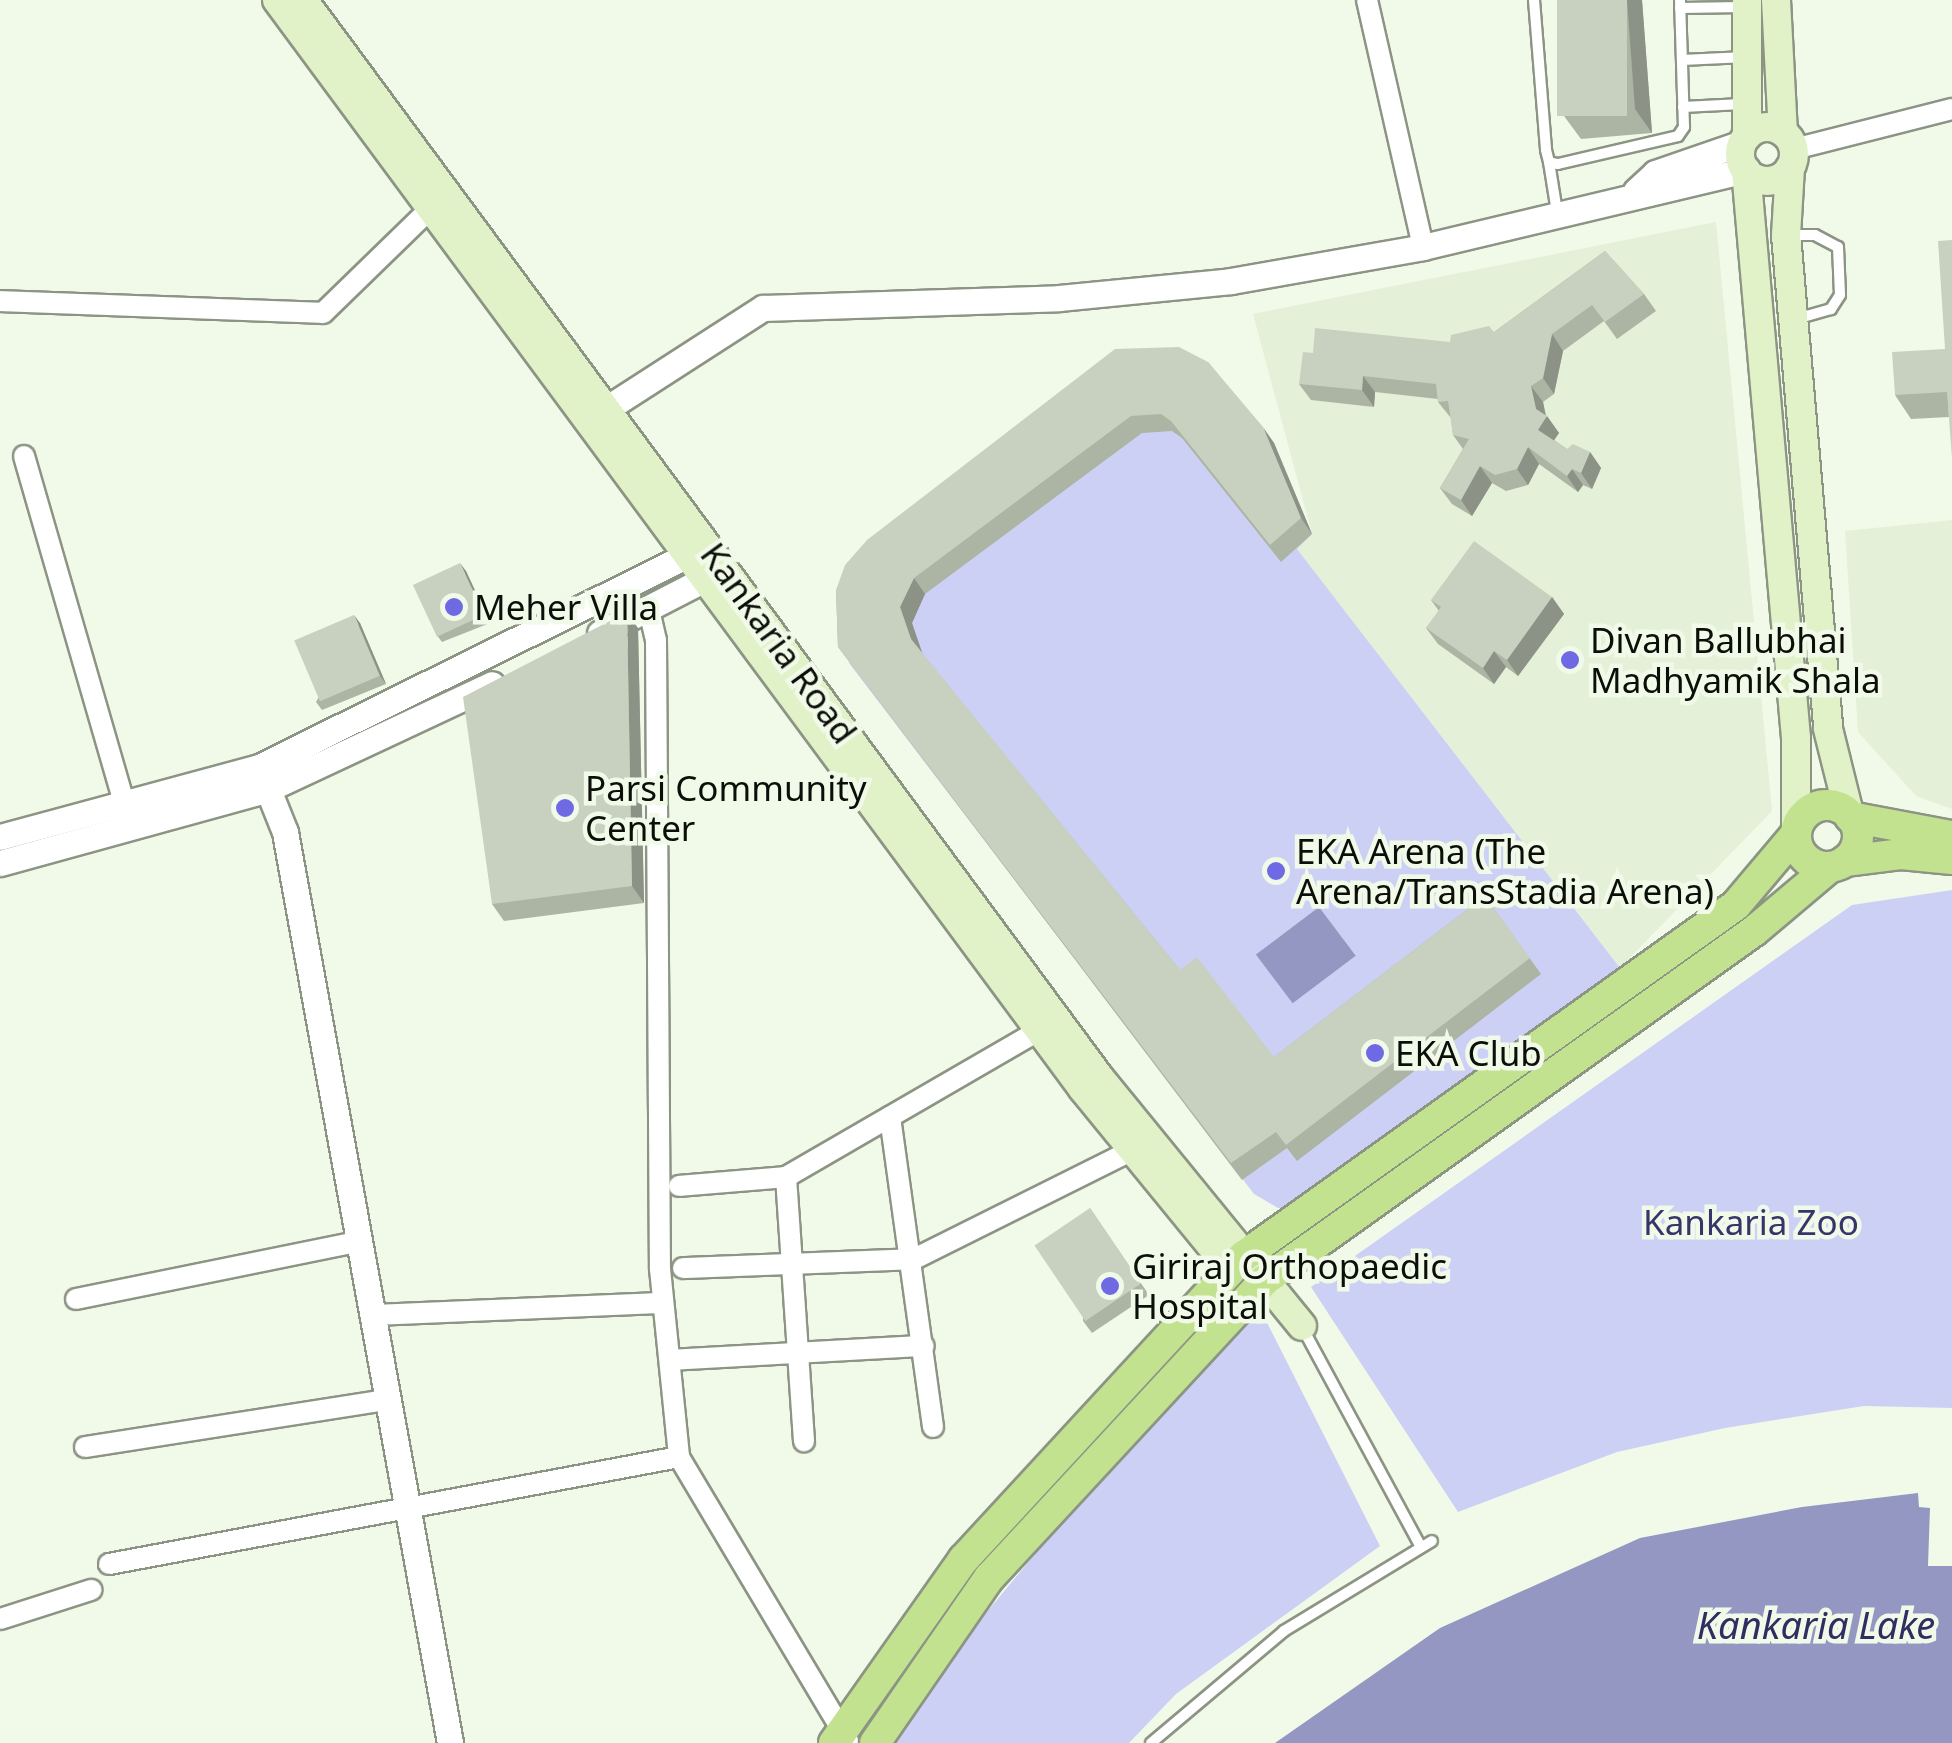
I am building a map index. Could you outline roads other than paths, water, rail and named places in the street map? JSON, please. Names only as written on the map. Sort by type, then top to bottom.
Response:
[{"type":"main road","points":[[278,0],[432,208],[597,414]]},
{"type":"main road","points":[[303,0],[1040,1030],[1131,1151],[1238,1263]]},
{"type":"main road","points":[[875,1743],[988,1578],[1259,1286],[1754,930],[1838,864],[1857,843],[1828,729],[1786,235],[1789,150],[1776,0]]},
{"type":"main road","points":[[1747,3],[1745,150],[1796,738],[1796,834],[1802,854],[1838,864],[1900,854],[1952,859]]},
{"type":"main road","points":[[1745,150],[1762,127],[1789,150]]},
{"type":"main road","points":[[1745,150],[1768,180],[1789,150]]},
{"type":"main road","name":"Kankaria Road","points":[[706,562],[1238,1263],[1302,1326]]},
{"type":"main road","points":[[842,1740],[964,1559],[1238,1263],[1736,906],[1815,808],[1836,807],[1850,816],[1952,836]]},
{"type":"street","points":[[1367,0],[1423,247]]},
{"type":"street","points":[[1789,150],[1952,109]]},
{"type":"street","points":[[597,414],[763,308],[1060,298],[1231,281],[1423,247],[1636,191],[1656,174],[1745,150]]},
{"type":"street","points":[[0,301],[236,315],[323,313],[432,208]]},
{"type":"street","points":[[24,456],[125,804]]},
{"type":"street","points":[[580,642],[649,610],[706,562]]},
{"type":"street","points":[[0,837],[125,804],[264,778],[706,562]]},
{"type":"street","points":[[649,610],[656,640],[662,1303],[679,1458],[842,1740]]},
{"type":"street","points":[[0,863],[264,778],[510,675]]},
{"type":"street","points":[[264,778],[285,832],[450,1743]]},
{"type":"street","points":[[679,1186],[786,1177],[1040,1030]]},
{"type":"street","points":[[890,1117],[914,1259],[933,1427]]},
{"type":"street","points":[[683,1268],[914,1259],[1131,1151]]},
{"type":"street","points":[[786,1177],[804,1441]]},
{"type":"street","points":[[76,1299],[360,1241]]},
{"type":"street","points":[[372,1315],[662,1303]]},
{"type":"street","points":[[670,1360],[924,1346]]},
{"type":"street","points":[[85,1447],[386,1400]]},
{"type":"street","points":[[109,1564],[679,1458]]},
{"type":"street","points":[[0,1619],[91,1590]]},
{"type":"lane","points":[[1534,0],[1557,212]]},
{"type":"lane","points":[[1549,162],[1669,144],[1684,127],[1680,4],[1747,3]]},
{"type":"lane","points":[[1682,60],[1747,57]]},
{"type":"lane","points":[[1683,107],[1747,104]]},
{"type":"lane","points":[[1786,235],[1816,234],[1838,247],[1840,295],[1831,309],[1793,320]]},
{"type":"lane","points":[[1302,1326],[1421,1548]]},
{"type":"lane","points":[[1150,1743],[1284,1631],[1432,1541]]},
{"type":"water","points":[[1319,907],[1356,956],[1293,1003],[1256,955]]},
{"type":"water","name":"Kankaria Lake","points":[[1918,1493],[1919,1507],[1930,1508],[1928,1566],[1952,1566],[1952,1743],[1275,1743],[1440,1628],[1640,1538],[1802,1507]]},
{"type":"place","name":"Meher Villa","points":[[454,607]]},
{"type":"place","name":"Divan Ballubhai Madhyamik Shala","points":[[1570,660]]},
{"type":"place","name":"Parsi Community Center","points":[[565,808]]},
{"type":"place","name":"EKA Arena (The Arena/TransStadia Arena)","points":[[1276,871]]},
{"type":"place","name":"EKA Club","points":[[1375,1053]]},
{"type":"place","name":"Giriraj Orthopaedic Hospital","points":[[1110,1286]]},
{"type":"park label","name":"Kankaria Zoo","points":[[1751,1222]]}]
